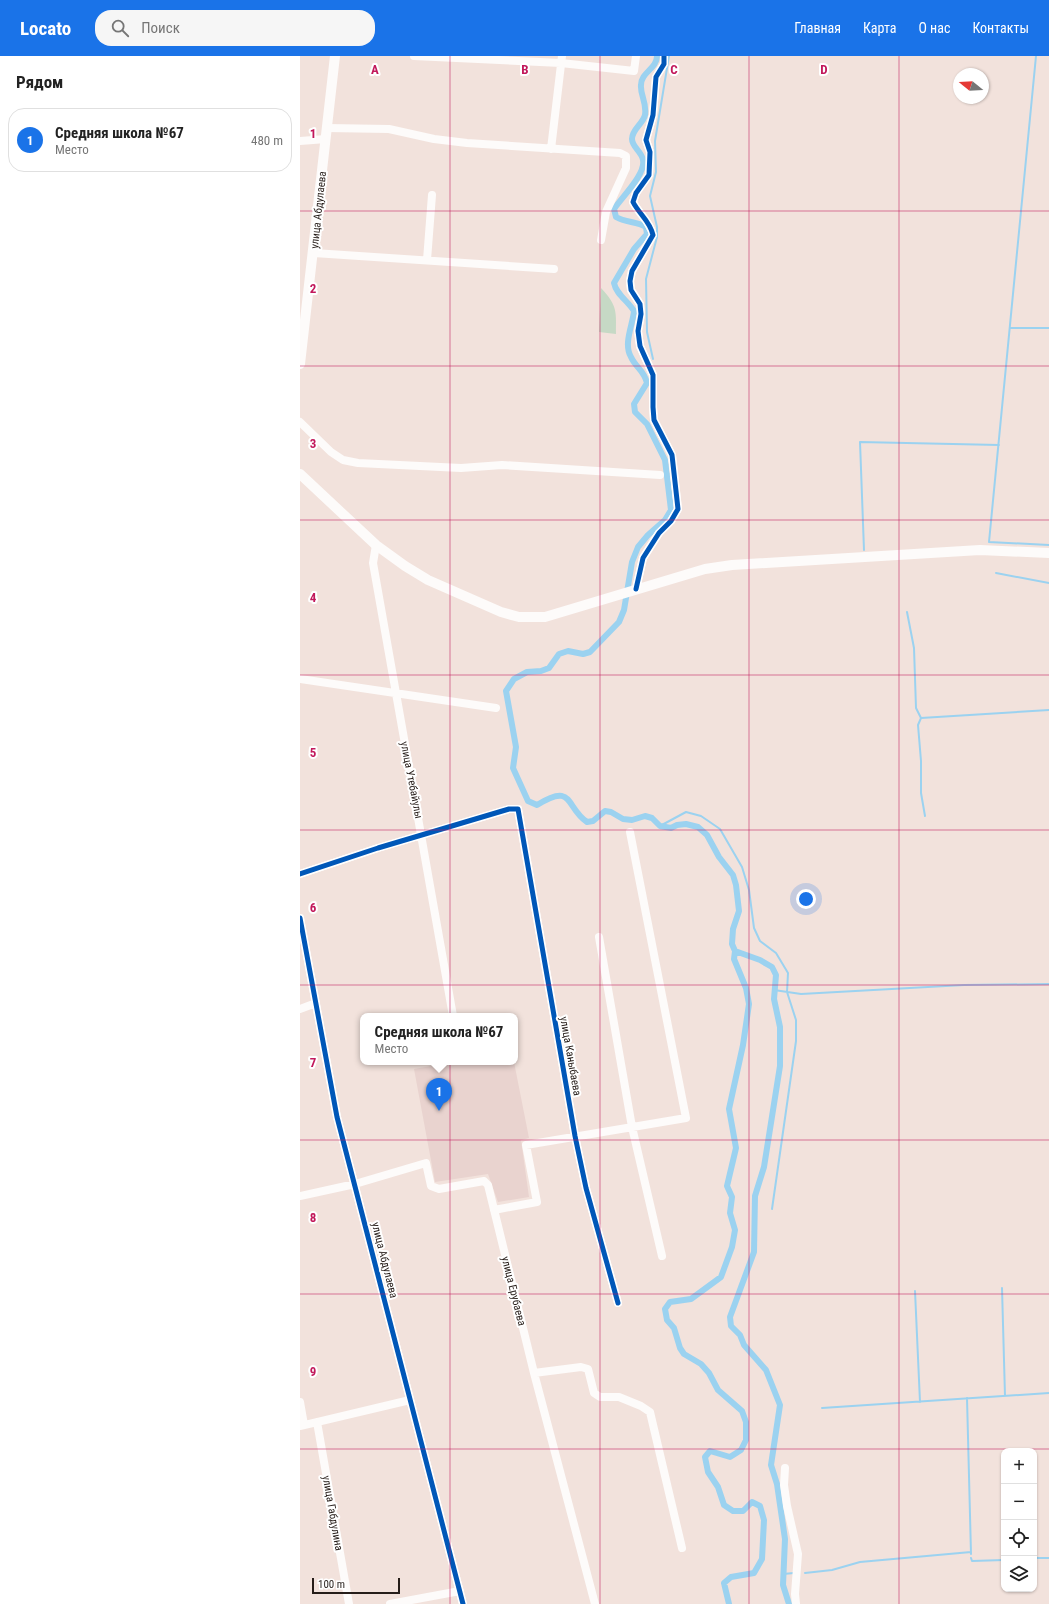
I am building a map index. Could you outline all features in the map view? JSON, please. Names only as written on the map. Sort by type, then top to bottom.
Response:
[{"type":"main road","name":"улица Абдулаева","points":[[300,364],[314,253],[335,56]]},
{"type":"main road","points":[[300,474],[376,545],[405,566],[428,580],[501,612],[519,617],[546,617],[705,569],[980,550],[1049,553]]},
{"type":"street","points":[[414,56],[562,60],[634,71],[636,56]]},
{"type":"street","points":[[630,591],[643,558],[659,533],[671,522],[678,509],[672,455],[654,420],[653,375],[640,346],[638,331],[641,314],[640,304],[631,290],[630,281],[632,271],[653,235],[651,227],[633,202],[636,193],[649,174],[650,152],[646,140],[653,115],[656,77],[664,64],[664,56]]},
{"type":"street","points":[[551,149],[562,60]]},
{"type":"street","points":[[327,128],[389,129],[434,139],[467,143],[620,153],[626,156],[626,168],[606,212],[601,240]]},
{"type":"street","points":[[300,141],[326,139]]},
{"type":"street","points":[[427,260],[432,195]]},
{"type":"street","points":[[314,253],[554,269]]},
{"type":"street","points":[[300,422],[331,452],[343,460],[358,463],[461,468],[502,465],[660,475]]},
{"type":"street","name":"улица Утебайулы","points":[[376,545],[373,563],[452,1013]]},
{"type":"street","points":[[300,679],[496,708]]},
{"type":"street","name":"улица Каныбаева","points":[[422,835],[510,809],[518,809],[575,1136],[586,1188],[618,1304]]},
{"type":"street","points":[[494,1210],[537,1202],[526,1145],[686,1118],[630,832]]},
{"type":"street","points":[[300,874],[422,835]]},
{"type":"street","name":"улица Абдулаева","points":[[300,918],[338,1116],[463,1604]]},
{"type":"street","points":[[599,937],[632,1127],[662,1256]]},
{"type":"street","points":[[300,1009],[316,1003]]},
{"type":"street","name":"улица Ерубаева","points":[[300,1196],[356,1184],[426,1164],[432,1186],[439,1189],[484,1181],[488,1185],[534,1373],[595,1604]]},
{"type":"street","points":[[534,1373],[581,1367],[588,1369],[594,1393],[600,1397],[619,1397],[641,1406],[650,1412],[682,1548]]},
{"type":"street","points":[[300,1402],[302,1425],[410,1400]]},
{"type":"street","name":"улица Габдулина","points":[[317,1422],[349,1604]]},
{"type":"street","points":[[785,1468],[784,1485],[787,1506],[798,1554],[795,1594],[796,1604]]},
{"type":"street","points":[[390,1604],[460,1591]]},
{"type":"shaded area","points":[[437,1065],[515,1065],[529,1138],[521,1140],[529,1197],[498,1202],[488,1174],[435,1182],[414,1069]]},
{"type":"green space","points":[[601,288],[611,300],[615,310],[616,334],[599,332]]},
{"type":"waterway","points":[[657,56],[654,64],[642,81],[641,89],[645,106],[645,115],[632,135],[632,142],[641,154],[643,166],[633,185],[614,209],[616,217],[643,225],[646,227],[647,234],[634,249],[614,283],[617,291],[634,311],[628,340],[629,352],[633,361],[644,375],[647,383],[634,404],[635,412],[647,424],[665,460],[671,510],[665,520],[648,535],[638,547],[632,562],[624,610],[619,622],[590,652],[583,654],[568,651],[559,654],[549,668],[541,671],[527,672],[514,679],[506,691],[516,747],[513,768],[528,801],[537,805],[557,796],[563,796],[568,799],[580,816],[587,822],[593,821],[605,811],[611,812],[623,819],[632,820],[645,816],[652,818],[660,826],[671,828],[677,825],[686,824],[698,827],[707,835],[719,857],[733,875],[736,885],[739,911],[733,929],[732,944],[735,951],[734,959],[746,988],[749,1004],[743,1045],[729,1109],[736,1148],[727,1186],[732,1197],[730,1213],[735,1230],[732,1247],[721,1277],[691,1299],[670,1302],[665,1309],[667,1320],[674,1328],[680,1348],[684,1354],[701,1364],[709,1373],[718,1390],[742,1411],[746,1422],[746,1440],[741,1450],[730,1457],[710,1451],[705,1457],[708,1472],[718,1487],[724,1505],[733,1511],[743,1511],[752,1502],[760,1506],[764,1520],[762,1559],[754,1573],[731,1577],[724,1583],[729,1604]]},
{"type":"waterway","points":[[653,359],[647,332],[646,279],[657,237],[657,227],[650,196],[656,172],[655,141],[669,56]]},
{"type":"waterway","points":[[1036,56],[989,542],[1049,545]]},
{"type":"waterway","points":[[1010,328],[1049,328]]},
{"type":"waterway","points":[[864,550],[860,442],[999,445]]},
{"type":"waterway","points":[[996,573],[1049,583]]},
{"type":"waterway","points":[[907,612],[914,648],[916,708],[921,718]]},
{"type":"waterway","points":[[925,816],[921,793],[921,761],[918,725],[921,718],[1049,710]]},
{"type":"waterway","points":[[660,826],[686,812],[701,816],[720,829],[742,867],[749,890],[754,928],[760,941],[776,953],[788,973],[787,992],[796,1020],[796,1041],[772,1209]]},
{"type":"waterway","points":[[735,951],[760,960],[772,967],[776,975],[774,999],[780,1027],[780,1066],[764,1167],[755,1196],[754,1252],[730,1317],[731,1326],[740,1335],[744,1345],[766,1370],[780,1405],[771,1465],[777,1484],[785,1539],[783,1585],[789,1604]]},
{"type":"waterway","points":[[774,990],[801,994],[964,985],[1049,984]]},
{"type":"waterway","points":[[1002,1288],[1005,1396]]},
{"type":"waterway","points":[[915,1291],[920,1402]]},
{"type":"waterway","points":[[822,1408],[1049,1393]]},
{"type":"waterway","points":[[967,1398],[971,1554]]},
{"type":"waterway","points":[[805,1573],[832,1570],[860,1562],[971,1552]]},
{"type":"waterway","points":[[971,1558],[972,1561],[1001,1560]]},
{"type":"waterway","points":[[1037,1558],[1049,1558]]},
{"type":"waterway","points":[[783,1574],[794,1573]]},
{"type":"cycle path","points":[[636,589],[643,558],[659,533],[671,521],[678,509],[672,455],[654,420],[653,375],[640,346],[638,331],[641,314],[640,304],[631,290],[630,281],[632,271],[653,235],[652,230],[633,202],[636,193],[649,175],[650,152],[646,140],[653,115],[656,77],[664,64],[664,56]]},
{"type":"cycle path","points":[[300,874],[378,848],[509,809],[518,809],[575,1136],[586,1188],[618,1303]]},
{"type":"cycle path","points":[[300,918],[337,1117],[463,1604]]},
{"type":"place","name":"Средняя школа №67","points":[[439,1111]]}]
